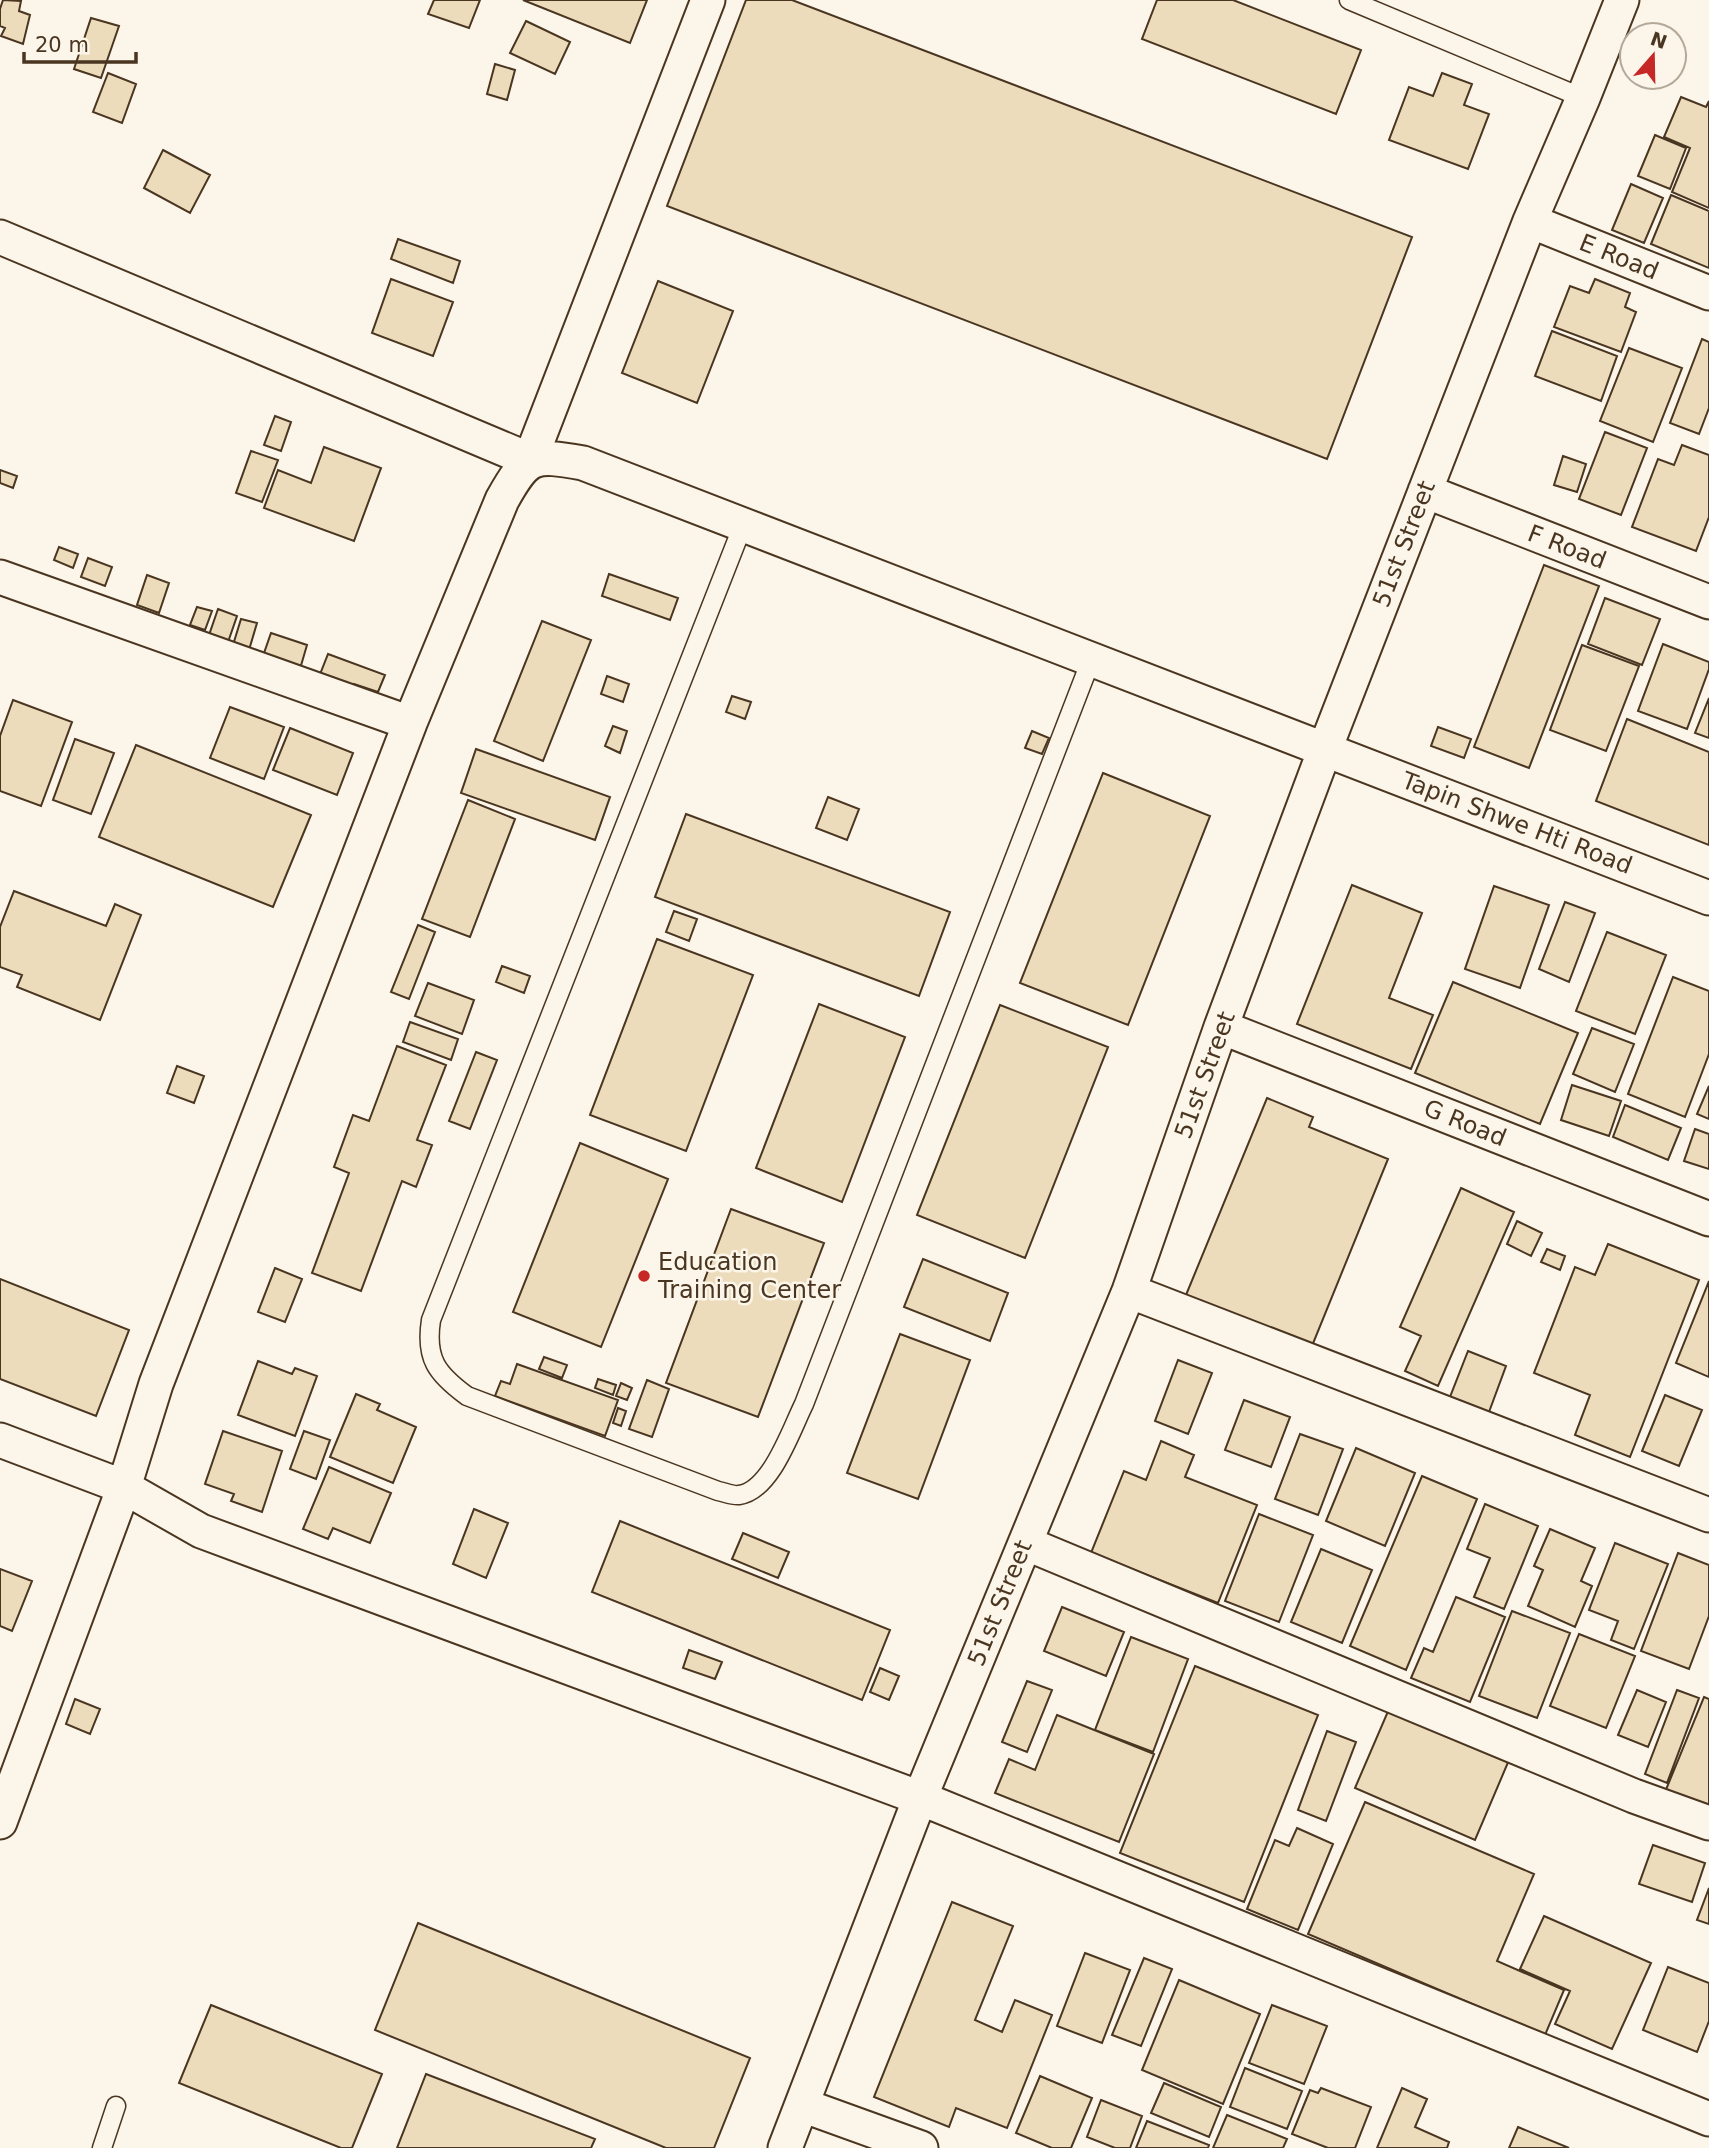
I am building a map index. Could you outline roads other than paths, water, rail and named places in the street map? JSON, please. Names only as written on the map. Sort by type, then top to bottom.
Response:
[{"type":"street","points":[[0,1822],[124,1487],[156,1384],[410,723],[502,500],[514,478],[530,460],[708,0]]},
{"type":"street","name":"51st Street","points":[[785,2148],[920,1798],[1129,1291],[1221,1027],[1325,749],[1530,221],[1622,0]]},
{"type":"street","name":"E Road","points":[[1530,221],[1709,293]]},
{"type":"street","points":[[0,237],[530,460]]},
{"type":"street","name":"Tapin Shwe Hti Road","points":[[530,460],[550,457],[583,463],[1709,898]]},
{"type":"street","name":"F Road","points":[[1425,491],[1709,602]]},
{"type":"street","points":[[0,576],[410,723]]},
{"type":"street","name":"G Road","points":[[1221,1027],[1709,1219]]},
{"type":"street","points":[[1129,1291],[1709,1515]]},
{"type":"street","points":[[0,1440],[124,1487],[201,1531],[920,1798],[1709,2119]]},
{"type":"street","points":[[1025,1543],[1634,1796],[1709,1823]]},
{"type":"street","points":[[802,2105],[921,2148]]},
{"type":"street","points":[[1704,2148],[1709,2134]]},
{"type":"lane","points":[[1349,0],[1583,97]]},
{"type":"lane","points":[[743,525],[431,1320],[428,1342],[433,1360],[447,1382],[467,1396],[718,1491],[739,1495],[757,1487],[772,1470],[809,1392],[1091,660]]},
{"type":"lane","points":[[102,2148],[116,2106]]},
{"type":"place","name":"Education Training Center","points":[[644,1276]]}]
